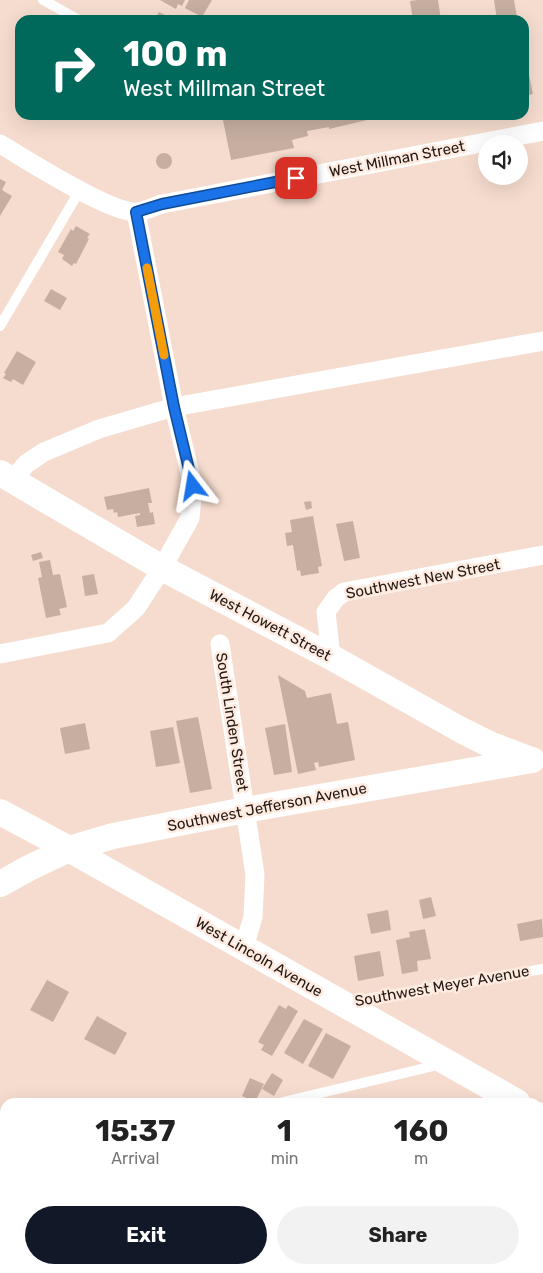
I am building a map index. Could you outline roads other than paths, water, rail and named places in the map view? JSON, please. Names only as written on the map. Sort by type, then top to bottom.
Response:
[{"type":"main road","name":"West Howett Street","points":[[7,476],[162,568],[331,657],[461,730],[489,744],[537,759]]},
{"type":"main road","name":"Southwest Jefferson Avenue","points":[[0,884],[69,849],[113,836],[245,810],[537,759]]},
{"type":"main road","name":"West Lincoln Avenue","points":[[0,812],[244,947],[341,1004],[510,1098]]},
{"type":"street","name":"West Millman Street","points":[[136,212],[162,204],[543,131]]},
{"type":"street","points":[[0,144],[80,190],[115,207],[136,212],[174,407],[193,486],[190,518],[162,568],[136,608],[108,632],[0,654]]},
{"type":"street","name":"West Howett Street","points":[[7,476],[44,452],[100,429],[174,407],[543,341]]},
{"type":"street","name":"Southwest New Street","points":[[331,657],[326,612],[336,598],[344,592],[543,555]]},
{"type":"street","name":"South Linden Street","points":[[220,644],[255,885],[254,917],[244,947]]},
{"type":"lane","points":[[43,0],[70,15]]},
{"type":"lane","points":[[0,326],[2,315],[80,190]]},
{"type":"lane","name":"Southwest Meyer Avenue","points":[[341,1004],[543,969]]},
{"type":"lane","points":[[300,1098],[448,1062]]}]
